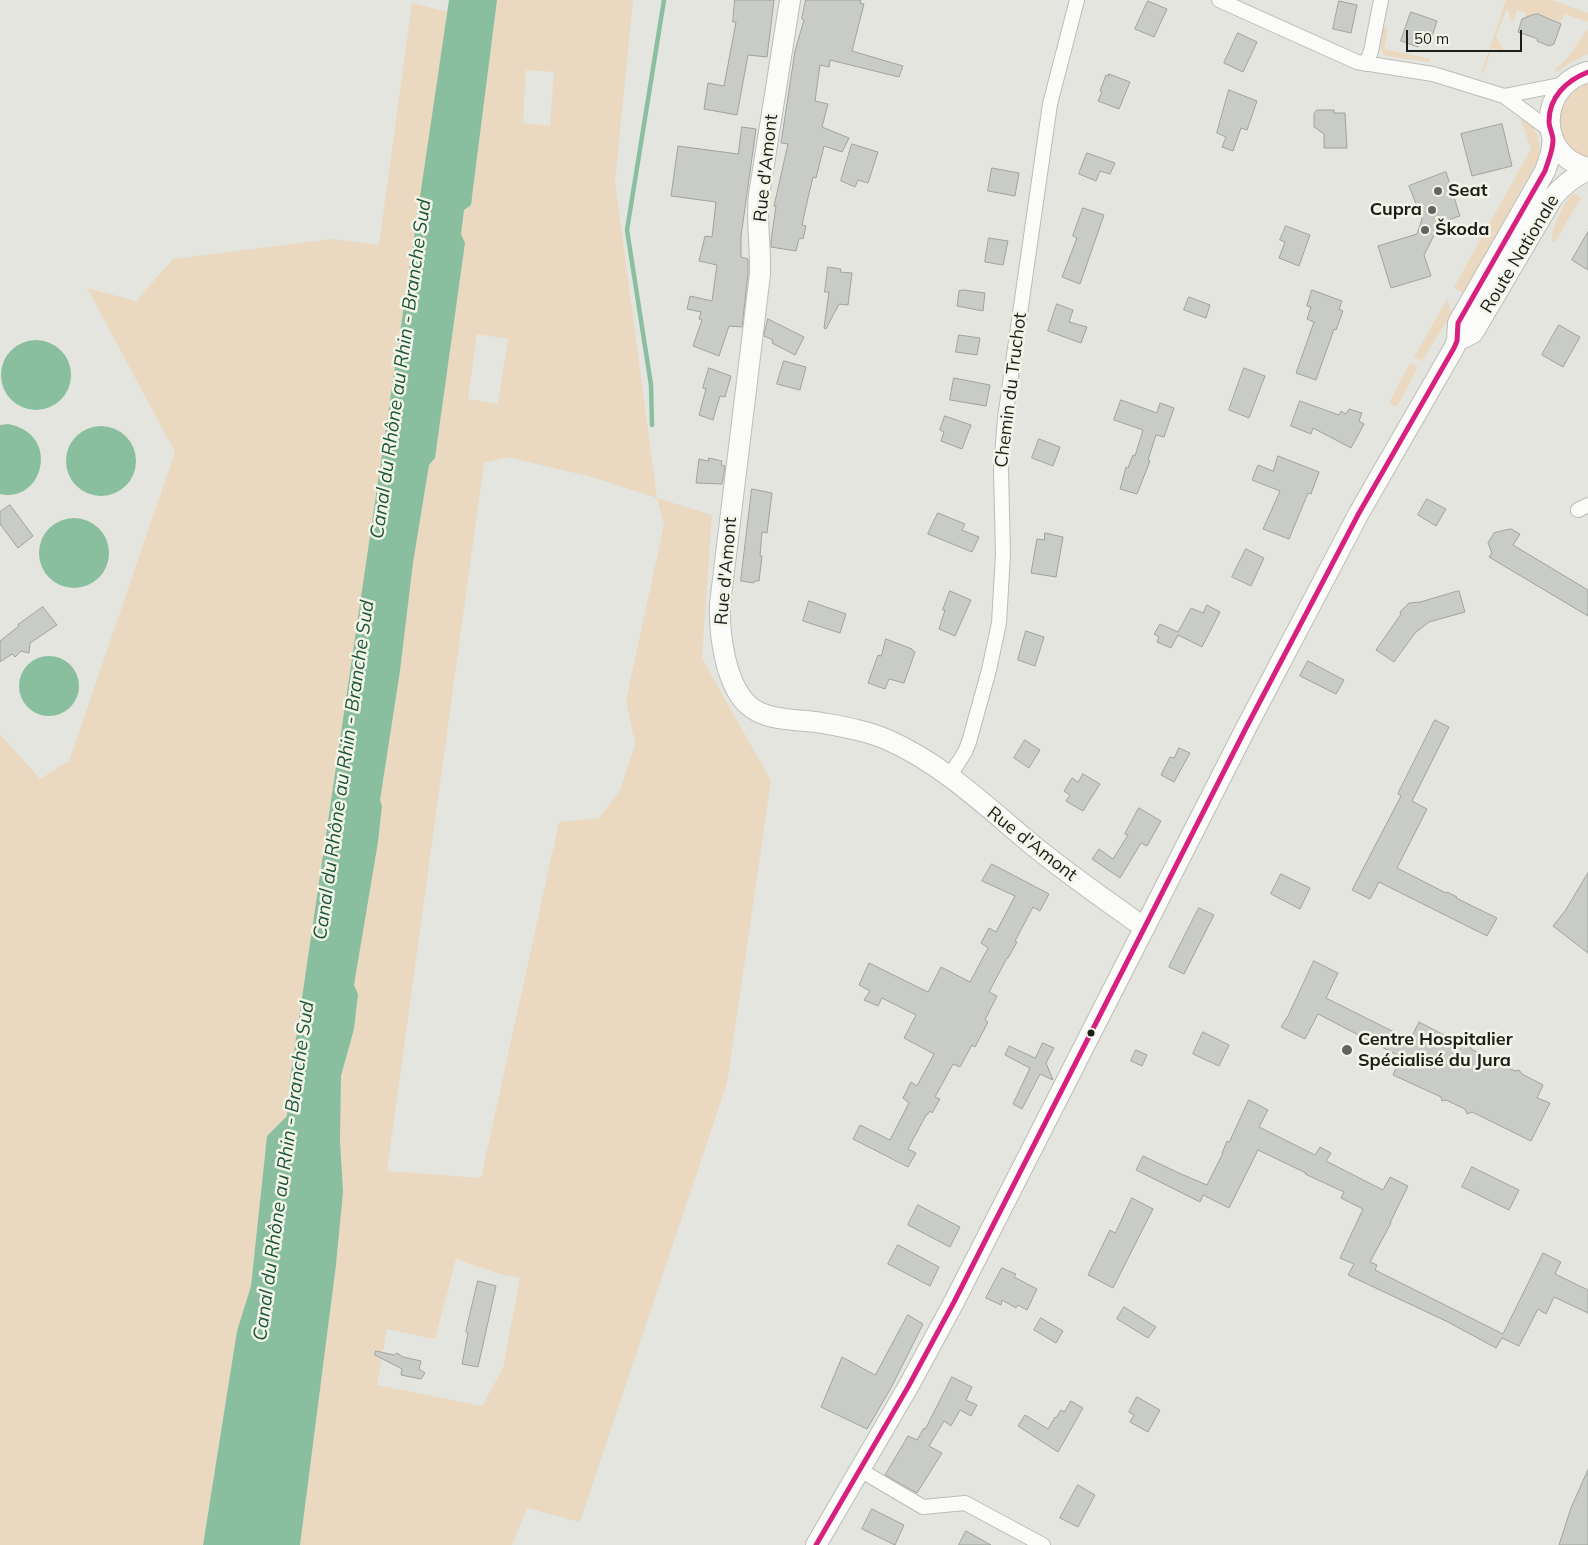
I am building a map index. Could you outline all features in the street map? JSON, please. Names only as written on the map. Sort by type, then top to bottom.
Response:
[{"type":"main road","name":"Rue d'Amont","points":[[790,0],[759,194],[757,214],[761,255],[760,274],[720,604],[720,627],[723,647],[731,674],[740,695],[755,711],[770,716],[850,729],[887,739],[907,749],[949,777],[1062,869],[1128,917],[1145,927]]},
{"type":"main road","points":[[1565,84],[1575,77],[1588,72]]},
{"type":"main road","name":"Route Nationale","points":[[816,1545],[908,1388],[954,1302],[1246,728],[1359,513],[1454,348],[1457,341],[1458,323],[1545,171],[1551,134],[1550,113],[1552,105],[1565,84]]},
{"type":"main road","points":[[1551,134],[1564,155],[1572,162],[1588,169]]},
{"type":"main road","name":"Route Nationale","points":[[1457,341],[1473,333],[1553,197],[1564,183],[1588,169]]},
{"type":"street","name":"Chemin du Truchot","points":[[949,777],[969,742],[989,670],[999,623],[1003,554],[1000,470],[1005,418],[1050,104],[1077,0]]},
{"type":"street","points":[[1219,0],[1340,55],[1366,64],[1433,74],[1504,96],[1551,134]]},
{"type":"street","points":[[1366,64],[1371,51],[1381,0]]},
{"type":"street","points":[[1504,96],[1565,84]]},
{"type":"street","points":[[860,1470],[923,1507],[965,1504],[1044,1545]]},
{"type":"shaded area","points":[[497,0],[633,0],[615,181],[657,498],[712,515],[702,658],[771,781],[727,1083],[580,1522],[527,1508],[512,1545],[300,1545],[336,1265],[343,1192],[340,1140],[341,1076],[354,1029],[358,994],[354,985],[378,842],[382,806],[380,800],[400,671],[413,563],[429,465],[435,458],[465,243],[461,234],[464,210],[471,205]],"holes":[[[526,70],[554,72],[550,126],[523,123]],[[477,334],[508,339],[498,404],[468,399]],[[507,457],[592,477],[657,498],[664,525],[626,700],[635,744],[620,790],[599,818],[559,822],[481,1178],[387,1171],[484,463]],[[456,1259],[500,1274],[520,1278],[503,1368],[482,1406],[377,1385],[387,1329],[435,1339]]]},
{"type":"shaded area","points":[[1506,0],[1552,0],[1588,13],[1588,22],[1564,14],[1560,24],[1557,24],[1555,20],[1538,14],[1529,16],[1527,21],[1524,20],[1526,13],[1517,10],[1513,22],[1507,9],[1496,36],[1504,51],[1492,48],[1483,73],[1481,73]]},
{"type":"shaded area","points":[[412,3],[448,12],[290,1079],[287,1116],[267,1136],[251,1286],[237,1331],[203,1545],[0,1545],[0,734],[40,779],[69,761],[175,452],[87,288],[136,301],[173,259],[332,239],[379,245]]},
{"type":"shaded area","points":[[1384,26],[1388,27],[1384,49],[1431,59],[1429,62],[1384,55],[1380,46]]},
{"type":"shaded area","points":[[1588,29],[1588,54],[1557,72],[1555,70],[1567,58]]},
{"type":"shaded area","points":[[1588,84],[1588,160],[1571,150],[1564,142],[1559,122],[1565,103],[1571,95],[1579,88]]},
{"type":"shaded area","points":[[1521,120],[1527,120],[1536,134],[1540,149],[1538,160],[1463,293],[1454,287],[1531,149]]},
{"type":"shaded area","points":[[1574,193],[1582,199],[1555,242],[1552,241],[1559,215],[1566,202]]},
{"type":"shaded area","points":[[1447,299],[1452,313],[1422,361],[1414,357]]},
{"type":"shaded area","points":[[1410,363],[1418,367],[1397,407],[1389,403]]},
{"type":"water","name":"Canal du Rhône au Rhin - Branche Sud","points":[[449,0],[497,0],[471,205],[464,210],[461,234],[465,243],[435,458],[429,465],[413,563],[400,671],[380,800],[382,806],[378,842],[354,985],[358,994],[354,1029],[341,1076],[340,1140],[343,1192],[336,1265],[300,1545],[203,1545],[237,1331],[251,1286],[267,1136],[287,1116],[290,1079]]},
{"type":"water","points":[[36,340],[49,343],[61,350],[68,362],[71,375],[68,388],[61,400],[49,407],[36,410],[23,407],[11,400],[4,388],[1,375],[4,362],[11,350],[23,343]]},
{"type":"water","points":[[8,424],[25,430],[36,441],[41,453],[40,466],[36,479],[27,489],[15,494],[0,494],[0,425]]},
{"type":"water","points":[[101,426],[114,429],[126,436],[133,448],[136,461],[133,474],[126,486],[114,493],[101,496],[88,493],[76,486],[69,474],[66,461],[69,448],[76,436],[88,429]]},
{"type":"water","points":[[74,518],[87,521],[99,528],[106,540],[109,553],[106,566],[99,578],[87,585],[74,588],[61,585],[49,578],[42,566],[39,553],[42,540],[49,528],[61,521]]},
{"type":"water","points":[[49,656],[66,661],[74,669],[79,686],[74,703],[66,711],[49,716],[32,711],[24,703],[19,686],[24,669],[32,661]]},
{"type":"building","points":[[735,0],[774,0],[767,57],[748,55],[737,115],[704,109],[708,83],[724,86],[736,22],[733,22]]},
{"type":"building","points":[[806,0],[861,0],[860,3],[864,4],[852,51],[903,66],[899,77],[830,60],[829,67],[820,65],[815,101],[828,104],[822,127],[849,138],[842,152],[824,146],[816,178],[813,177],[808,198],[802,225],[806,226],[803,239],[799,238],[796,251],[771,247],[771,241],[776,206],[774,206],[788,144],[781,143],[795,51],[804,20],[802,19]]},
{"type":"building","points":[[1148,1],[1167,9],[1154,37],[1135,29]]},
{"type":"building","points":[[1339,1],[1357,5],[1351,33],[1333,29]]},
{"type":"building","points":[[1411,12],[1437,21],[1430,43],[1421,40],[1418,47],[1401,41]]},
{"type":"building","points":[[1538,14],[1561,24],[1554,44],[1549,46],[1537,41],[1538,39],[1518,32],[1522,19]]},
{"type":"building","points":[[1238,33],[1257,42],[1243,72],[1224,63]]},
{"type":"building","points":[[1109,74],[1130,82],[1119,109],[1098,101],[1106,75],[1108,76]]},
{"type":"building","points":[[1229,90],[1257,101],[1247,130],[1241,128],[1233,151],[1222,147],[1226,137],[1217,133]]},
{"type":"building","points":[[1317,110],[1334,110],[1334,113],[1345,113],[1347,148],[1324,148],[1324,134],[1314,127],[1314,114]]},
{"type":"building","points":[[1502,124],[1512,166],[1472,176],[1461,134]]},
{"type":"building","points":[[742,127],[756,129],[741,236],[741,257],[748,259],[748,273],[742,327],[729,326],[719,356],[693,346],[702,320],[699,319],[701,312],[687,309],[690,296],[712,301],[717,265],[699,261],[705,236],[712,237],[716,202],[671,196],[678,146],[738,154]]},
{"type":"building","points":[[852,144],[878,152],[868,183],[858,180],[855,187],[841,181]]},
{"type":"building","points":[[1087,153],[1115,163],[1110,174],[1100,171],[1096,181],[1079,174]]},
{"type":"building","points":[[992,168],[1019,173],[1015,196],[988,191]]},
{"type":"building","points":[[1446,172],[1460,216],[1440,223],[1424,255],[1431,276],[1391,288],[1378,246],[1417,234],[1422,219],[1409,186]]},
{"type":"building","points":[[1083,208],[1104,215],[1080,284],[1062,277],[1077,238],[1073,236]]},
{"type":"building","points":[[1286,226],[1310,235],[1299,266],[1279,258],[1285,242],[1280,240]]},
{"type":"building","points":[[1588,232],[1588,270],[1572,260]]},
{"type":"building","points":[[989,238],[1008,241],[1003,265],[985,262]]},
{"type":"building","points":[[828,267],[841,269],[840,272],[852,273],[848,305],[839,304],[826,329],[824,328],[829,292],[825,292]]},
{"type":"building","points":[[1312,290],[1342,301],[1339,309],[1343,311],[1336,330],[1334,329],[1316,380],[1296,373],[1314,322],[1307,319],[1311,307],[1307,306]]},
{"type":"building","points":[[959,291],[985,293],[983,311],[957,306]]},
{"type":"building","points":[[1189,297],[1210,305],[1206,318],[1184,310]]},
{"type":"building","points":[[1057,304],[1073,310],[1069,322],[1087,327],[1081,343],[1048,331]]},
{"type":"building","points":[[768,319],[804,337],[795,355],[772,343],[773,340],[764,336]]},
{"type":"building","points":[[1559,325],[1580,337],[1563,367],[1542,355]]},
{"type":"building","points":[[959,335],[980,338],[977,355],[956,352]]},
{"type":"building","points":[[784,361],[806,367],[800,390],[777,384]]},
{"type":"building","points":[[709,368],[731,376],[725,397],[720,396],[713,420],[699,415],[706,389],[703,388]]},
{"type":"building","points":[[1244,368],[1265,376],[1249,418],[1229,410]]},
{"type":"building","points":[[954,378],[990,385],[986,406],[950,400]]},
{"type":"building","points":[[1121,400],[1157,413],[1160,403],[1174,408],[1164,437],[1156,435],[1148,460],[1150,461],[1137,494],[1120,489],[1126,467],[1128,468],[1133,455],[1135,456],[1143,430],[1114,420]]},
{"type":"building","points":[[1300,401],[1339,415],[1341,411],[1346,414],[1349,409],[1362,413],[1359,421],[1364,424],[1351,448],[1313,428],[1311,434],[1291,426]]},
{"type":"building","points":[[945,416],[971,425],[962,449],[941,441],[944,432],[940,430]]},
{"type":"building","points":[[1039,439],[1060,447],[1053,466],[1032,458]]},
{"type":"building","points":[[1278,456],[1319,472],[1311,494],[1308,493],[1289,539],[1263,529],[1280,491],[1252,480],[1258,465],[1273,471]]},
{"type":"building","points":[[709,458],[722,461],[721,465],[725,466],[722,484],[696,483],[699,459],[708,461]]},
{"type":"building","points":[[752,489],[772,493],[767,533],[762,532],[759,581],[754,581],[754,583],[741,581]]},
{"type":"building","points":[[1427,499],[1446,509],[1436,526],[1418,515]]},
{"type":"building","points":[[10,505],[33,536],[18,548],[0,524],[0,512]]},
{"type":"building","points":[[938,513],[965,524],[962,530],[979,537],[972,552],[928,534]]},
{"type":"building","points":[[1511,529],[1520,534],[1513,545],[1588,590],[1588,616],[1489,557],[1492,553],[1488,543],[1494,533]]},
{"type":"building","points":[[1045,533],[1063,537],[1056,577],[1031,573],[1037,539],[1044,540]]},
{"type":"building","points":[[1246,549],[1264,558],[1251,586],[1232,577]]},
{"type":"building","points":[[950,591],[971,600],[955,636],[939,629]]},
{"type":"building","points":[[1459,591],[1465,612],[1429,622],[1415,633],[1394,662],[1376,650],[1401,614],[1400,612],[1409,603],[1420,602]]},
{"type":"building","points":[[809,601],[846,614],[840,633],[803,621]]},
{"type":"building","points":[[1207,605],[1220,612],[1202,647],[1178,635],[1171,648],[1157,642],[1159,637],[1154,634],[1160,624],[1178,632],[1191,608],[1203,613]]},
{"type":"building","points":[[43,607],[57,625],[30,643],[29,653],[21,651],[15,657],[12,654],[0,662],[0,641]]},
{"type":"building","points":[[1026,631],[1044,637],[1035,666],[1018,660]]},
{"type":"building","points":[[886,639],[912,649],[915,652],[904,683],[889,679],[885,689],[868,683],[878,655],[881,656]]},
{"type":"building","points":[[1308,661],[1344,680],[1336,694],[1300,676]]},
{"type":"building","points":[[1435,720],[1449,727],[1412,801],[1427,809],[1397,868],[1497,918],[1487,936],[1379,882],[1370,899],[1352,890],[1401,796],[1398,794]]},
{"type":"building","points":[[1025,740],[1040,750],[1029,768],[1014,758]]},
{"type":"building","points":[[1179,748],[1190,753],[1174,782],[1161,775],[1170,757],[1174,758]]},
{"type":"building","points":[[1083,774],[1100,784],[1083,811],[1066,801],[1070,795],[1064,791],[1072,778],[1078,782]]},
{"type":"building","points":[[1139,808],[1161,821],[1147,846],[1141,843],[1120,878],[1092,859],[1099,849],[1113,859],[1128,835],[1125,834]]},
{"type":"building","points":[[992,864],[1049,894],[1040,911],[1033,907],[1015,941],[1017,942],[989,992],[997,996],[985,1020],[988,1022],[975,1047],[972,1045],[960,1067],[953,1064],[935,1097],[940,1099],[932,1113],[930,1111],[926,1115],[908,1149],[916,1153],[908,1167],[853,1139],[860,1125],[890,1140],[909,1103],[903,1098],[911,1082],[917,1086],[934,1054],[904,1038],[916,1015],[882,998],[878,1006],[864,1000],[870,991],[859,985],[869,963],[928,992],[941,967],[970,982],[988,948],[981,943],[989,928],[996,932],[1015,896],[982,881]]},
{"type":"building","points":[[1588,873],[1588,953],[1553,926],[1565,911]]},
{"type":"building","points":[[1281,874],[1310,888],[1300,909],[1271,894]]},
{"type":"building","points":[[1199,908],[1214,915],[1184,974],[1169,967]]},
{"type":"building","points":[[1314,961],[1338,973],[1326,998],[1410,1040],[1419,1022],[1465,1046],[1470,1045],[1471,1049],[1490,1059],[1495,1058],[1496,1062],[1515,1071],[1519,1070],[1522,1074],[1543,1085],[1537,1098],[1550,1103],[1531,1141],[1472,1112],[1467,1114],[1465,1109],[1446,1100],[1442,1101],[1441,1097],[1393,1075],[1401,1057],[1318,1014],[1305,1039],[1281,1027]]},
{"type":"building","points":[[1203,1032],[1229,1045],[1219,1066],[1193,1054]]},
{"type":"building","points":[[1043,1043],[1054,1048],[1046,1063],[1053,1080],[1040,1074],[1022,1109],[1013,1104],[1030,1068],[1005,1055],[1009,1046],[1035,1058]]},
{"type":"building","points":[[1136,1050],[1147,1055],[1142,1066],[1131,1061]]},
{"type":"building","points":[[1249,1100],[1268,1110],[1259,1127],[1315,1155],[1320,1147],[1331,1153],[1326,1161],[1383,1190],[1390,1177],[1408,1186],[1370,1262],[1377,1265],[1375,1270],[1503,1334],[1543,1253],[1561,1262],[1555,1274],[1588,1290],[1588,1313],[1554,1297],[1546,1314],[1538,1309],[1519,1346],[1502,1338],[1496,1348],[1448,1322],[1348,1275],[1354,1264],[1340,1258],[1363,1209],[1341,1198],[1344,1192],[1306,1173],[1258,1150],[1229,1208],[1203,1195],[1200,1202],[1136,1170],[1143,1156],[1207,1185],[1227,1141],[1229,1142]]},
{"type":"building","points":[[1472,1167],[1519,1190],[1509,1210],[1462,1187]]},
{"type":"building","points":[[1132,1198],[1153,1209],[1113,1288],[1088,1275],[1110,1230],[1115,1233]]},
{"type":"building","points":[[918,1205],[960,1227],[950,1247],[908,1225]]},
{"type":"building","points":[[898,1245],[939,1267],[930,1286],[888,1264]]},
{"type":"building","points":[[1002,1268],[1016,1274],[1014,1277],[1037,1289],[1027,1310],[1018,1305],[1016,1308],[1002,1300],[1001,1305],[986,1298]]},
{"type":"building","points":[[478,1281],[496,1286],[478,1367],[462,1364],[468,1333],[466,1332]]},
{"type":"building","points":[[1124,1307],[1156,1327],[1148,1338],[1117,1319]]},
{"type":"building","points":[[908,1315],[923,1324],[892,1386],[867,1429],[821,1407],[842,1357],[875,1375]]},
{"type":"building","points":[[1041,1318],[1063,1331],[1056,1343],[1034,1330]]},
{"type":"building","points":[[376,1351],[394,1355],[397,1353],[403,1357],[421,1361],[419,1369],[425,1373],[421,1379],[401,1375],[402,1369],[375,1355]]},
{"type":"building","points":[[952,1377],[972,1387],[966,1400],[977,1405],[971,1416],[960,1410],[951,1426],[944,1421],[929,1446],[942,1453],[917,1493],[885,1475],[908,1436],[917,1440],[925,1429]]},
{"type":"building","points":[[1137,1397],[1160,1410],[1148,1432],[1130,1422],[1134,1415],[1129,1412]]},
{"type":"building","points":[[1071,1401],[1083,1408],[1058,1452],[1018,1426],[1025,1415],[1048,1429],[1055,1417],[1061,1410],[1064,1412]]},
{"type":"building","points":[[1588,1470],[1588,1545],[1559,1545],[1571,1508]]},
{"type":"building","points":[[1078,1485],[1095,1495],[1078,1527],[1060,1518]]},
{"type":"building","points":[[872,1509],[904,1525],[895,1545],[862,1529]]},
{"type":"building","points":[[966,1531],[991,1545],[959,1545]]},
{"type":"waterway","points":[[652,425],[651,385],[627,230],[664,0]]},
{"type":"transit line","points":[[816,1545],[908,1387],[954,1302],[1246,728],[1359,513],[1454,348],[1457,341],[1458,323],[1545,171],[1553,144],[1549,121],[1552,104],[1566,85],[1588,72]]},
{"type":"place","name":"Seat","points":[[1438,191]]},
{"type":"place","name":"Cupra","points":[[1432,210]]},
{"type":"place","name":"Škoda","points":[[1425,230]]},
{"type":"place","name":"Centre Hospitalier Spécialisé du Jura","points":[[1347,1050]]}]
